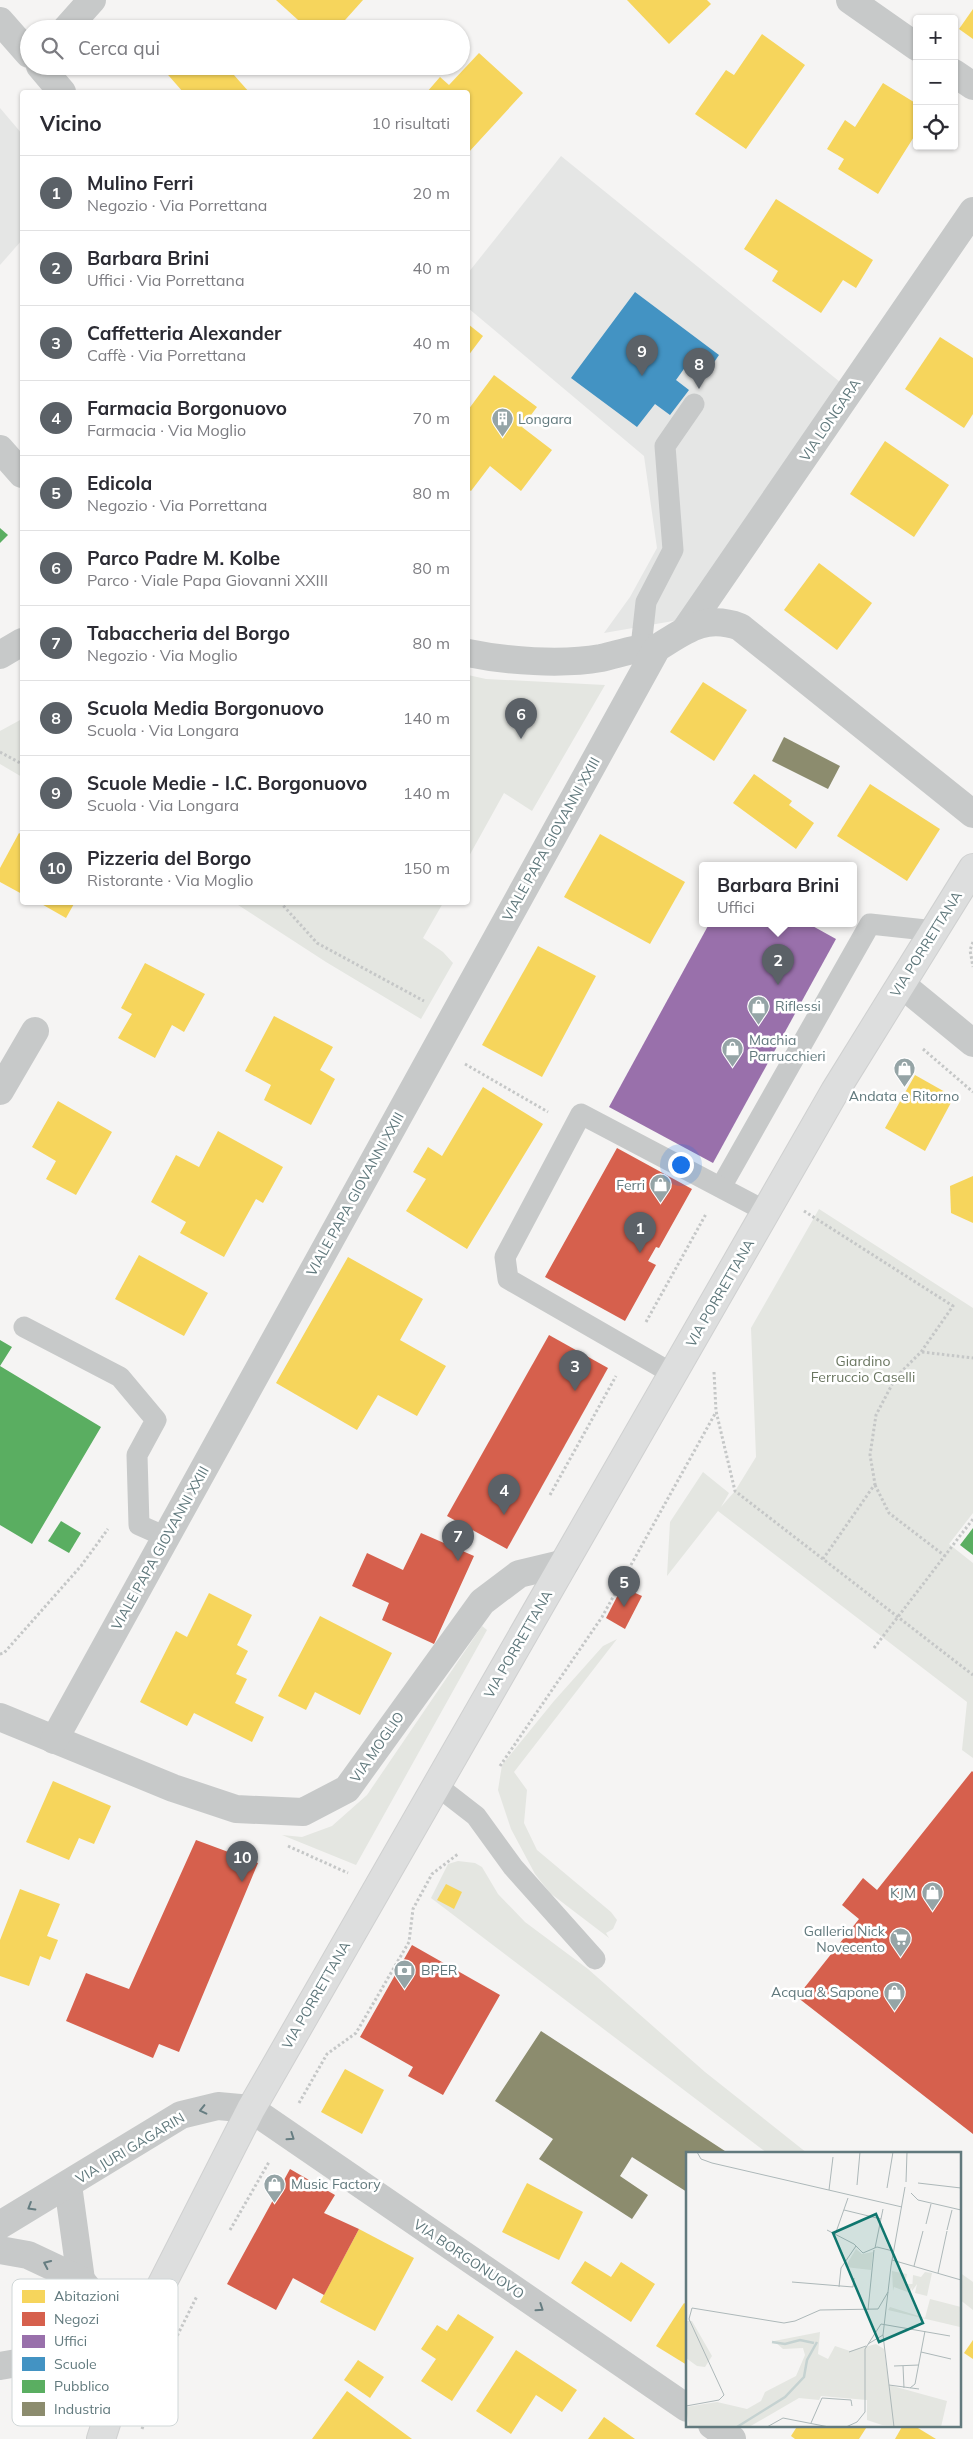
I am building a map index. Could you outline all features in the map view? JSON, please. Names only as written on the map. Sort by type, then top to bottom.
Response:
[{"type":"main road","name":"VIA PORRETTANA","points":[[164,2279],[251,2109],[436,1785],[835,1091],[973,868]]},
{"type":"main road","name":"VIA PORRETTANA","points":[[101,2439],[105,2426]]},
{"type":"street","points":[[74,20],[92,0]]},
{"type":"street","points":[[850,0],[913,44]]},
{"type":"street","points":[[0,21],[20,44]]},
{"type":"street","points":[[48,75],[60,90]]},
{"type":"street","points":[[958,76],[973,86]]},
{"type":"street","name":"VIA LONGARA","points":[[686,629],[973,211]]},
{"type":"street","points":[[0,449],[20,472]]},
{"type":"street","name":"VIA LONGARA","points":[[648,648],[703,622],[723,621],[740,627],[973,814]]},
{"type":"street","points":[[0,654],[20,643]]},
{"type":"street","points":[[470,653],[497,659],[555,660],[600,658],[648,648]]},
{"type":"street","name":"VIALE PAPA GIOVANNI XXIII","points":[[54,1740],[453,1017],[648,648]]},
{"type":"street","points":[[901,984],[973,1043]]},
{"type":"street","points":[[0,1092],[35,1031]]},
{"type":"street","name":"VIA MOGLIO","points":[[0,1717],[173,1788],[236,1809],[303,1812],[347,1789],[482,1602],[519,1574],[565,1563]]},
{"type":"street","name":"VIA JURI GAGARIN","points":[[0,2225],[181,2115],[218,2106],[251,2109]]},
{"type":"street","name":"VIA BORGONUOVO","points":[[251,2109],[686,2407]]},
{"type":"street","name":"VIA JURI GAGARIN","points":[[68,2184],[81,2279]]},
{"type":"street","points":[[0,2250],[28,2255],[79,2279]]},
{"type":"street","points":[[713,2426],[732,2439]]},
{"type":"lane","points":[[648,648],[646,602],[673,550],[664,446],[694,404]]},
{"type":"lane","points":[[721,1187],[870,924],[935,931]]},
{"type":"lane","points":[[673,1374],[508,1279],[504,1257],[581,1114],[766,1212]]},
{"type":"lane","points":[[24,1328],[120,1377],[156,1420],[137,1455],[139,1525],[166,1537]]},
{"type":"lane","points":[[436,1785],[476,1816],[513,1867],[594,1959]]},
{"type":"path","points":[[0,752],[20,763]]},
{"type":"path","points":[[283,905],[317,943],[453,1017]]},
{"type":"path","points":[[973,942],[970,950],[973,967]]},
{"type":"path","points":[[916,1043],[973,1092]]},
{"type":"path","points":[[436,1047],[574,1127]]},
{"type":"path","points":[[799,1219],[808,1202]]},
{"type":"path","points":[[803,1210],[953,1306],[922,1352],[896,1377],[876,1415],[870,1455],[875,1484],[889,1513],[945,1556]]},
{"type":"path","points":[[922,1352],[973,1358]]},
{"type":"path","points":[[718,1364],[714,1373],[716,1411],[736,1491],[973,1675]]},
{"type":"path","points":[[500,1766],[602,1617],[716,1411]]},
{"type":"path","points":[[823,1559],[875,1484]]},
{"type":"path","points":[[874,1648],[973,1519]]},
{"type":"path","points":[[0,1654],[4,1653],[81,1566],[113,1522]]},
{"type":"path","points":[[264,1810],[270,1838],[378,1887]]},
{"type":"shaded area","points":[[0,108],[20,132],[20,242],[0,265]]},
{"type":"shaded area","points":[[561,156],[840,382],[679,620],[604,633],[630,597],[657,548],[644,456],[470,310],[470,270]]},
{"type":"green space","points":[[470,675],[486,679],[605,685],[532,811],[504,793],[470,854]]},
{"type":"green space","points":[[20,720],[20,776],[0,764],[0,731]]},
{"type":"green space","points":[[238,905],[442,905],[423,938],[443,952],[453,963],[421,1019],[326,962]]},
{"type":"green space","name":"Giardino Ferruccio Caselli","points":[[819,1209],[973,1308],[973,1513],[949,1544],[973,1563],[973,1758],[962,1750],[967,1702],[718,1511],[667,1576],[670,1522],[703,1472],[729,1493],[721,1507],[735,1491],[756,1457],[751,1328]]},
{"type":"green space","points":[[482,1626],[487,1630],[356,1865],[282,1835],[302,1837],[332,1826],[367,1795]]},
{"type":"green space","points":[[617,1639],[514,1772],[527,1790],[524,1823],[537,1850],[611,1912],[617,1920],[613,1929],[606,1933],[609,1938],[550,1893],[535,1874],[511,1829],[498,1790],[502,1765],[554,1701],[603,1646]]},
{"type":"green space","points":[[458,1861],[475,1863],[482,1867],[498,1894],[525,1922],[588,1969],[705,2072],[806,2152],[766,2152],[431,1898],[448,1864]]},
{"type":"green space","points":[[960,2273],[973,2282],[973,2310],[960,2300]]},
{"type":"building: Abitazioni","points":[[276,0],[363,0],[345,20],[298,20]]},
{"type":"building: Abitazioni","points":[[627,0],[707,0],[711,4],[669,44]]},
{"type":"building: Abitazioni","points":[[973,9],[973,39],[959,29]]},
{"type":"building: Abitazioni","points":[[762,34],[805,65],[746,149],[695,114],[726,70],[734,75]]},
{"type":"building: Abitazioni","points":[[479,53],[523,93],[470,151],[470,90],[429,90],[440,77],[449,85],[458,75],[470,75],[470,63]]},
{"type":"building: Abitazioni","points":[[168,75],[234,75],[247,90],[181,90]]},
{"type":"building: Abitazioni","points":[[883,83],[913,102],[913,138],[878,194],[838,169],[844,159],[827,149],[845,120],[855,127]]},
{"type":"building: Abitazioni","points":[[776,199],[873,260],[856,288],[843,280],[821,313],[772,281],[778,271],[744,249]]},
{"type":"building: Abitazioni","points":[[470,326],[483,336],[470,353]]},
{"type":"building: Abitazioni","points":[[940,337],[973,358],[973,414],[964,428],[905,389]]},
{"type":"building: Abitazioni","name":"Longara","points":[[494,375],[537,407],[522,427],[552,450],[521,491],[490,466],[470,490],[470,407]]},
{"type":"building: Abitazioni","points":[[885,441],[949,485],[914,537],[850,494]]},
{"type":"building: Abitazioni","points":[[819,563],[872,603],[837,650],[784,610]]},
{"type":"building: Abitazioni","points":[[703,682],[747,710],[714,761],[670,732]]},
{"type":"building: Abitazioni","points":[[754,774],[792,801],[789,805],[814,823],[796,849],[733,803]]},
{"type":"building: Abitazioni","points":[[870,784],[940,829],[907,881],[837,836]]},
{"type":"building: Abitazioni","points":[[19,833],[20,893],[0,882],[0,868]]},
{"type":"building: Abitazioni","points":[[600,834],[685,882],[650,944],[564,897]]},
{"type":"building: Abitazioni","points":[[43,905],[73,905],[66,918]]},
{"type":"building: Abitazioni","points":[[538,946],[596,976],[542,1077],[482,1045]]},
{"type":"building: Abitazioni","points":[[145,963],[205,994],[184,1032],[172,1025],[155,1058],[118,1038],[132,1014],[121,1008]]},
{"type":"building: Abitazioni","points":[[274,1016],[333,1047],[320,1070],[335,1079],[311,1125],[264,1100],[271,1085],[245,1071]]},
{"type":"building: Abitazioni","points":[[915,1075],[954,1097],[925,1151],[885,1128]]},
{"type":"building: Abitazioni","points":[[483,1087],[543,1124],[467,1249],[406,1211],[426,1179],[413,1172],[428,1147],[442,1156]]},
{"type":"building: Abitazioni","points":[[58,1101],[112,1132],[76,1195],[46,1179],[56,1161],[32,1147]]},
{"type":"building: Abitazioni","points":[[218,1131],[283,1167],[263,1203],[256,1199],[224,1257],[180,1233],[186,1222],[151,1202],[176,1155],[199,1167]]},
{"type":"building: Abitazioni","points":[[973,1176],[973,1223],[951,1213],[950,1186]]},
{"type":"building: Abitazioni","points":[[139,1255],[208,1293],[184,1336],[115,1299]]},
{"type":"building: Abitazioni","points":[[348,1257],[423,1299],[400,1340],[446,1366],[417,1416],[378,1395],[357,1430],[276,1383]]},
{"type":"building: Abitazioni","points":[[209,1593],[252,1615],[237,1645],[248,1651],[236,1674],[247,1679],[235,1703],[264,1717],[252,1742],[194,1713],[187,1726],[140,1702],[176,1631],[187,1637]]},
{"type":"building: Abitazioni","points":[[320,1616],[392,1653],[360,1715],[315,1692],[306,1710],[278,1696]]},
{"type":"building: Abitazioni","points":[[53,1781],[111,1806],[94,1844],[79,1838],[69,1860],[26,1842]]},
{"type":"building: Abitazioni","points":[[446,1884],[462,1892],[454,1909],[437,1900]]},
{"type":"building: Abitazioni","points":[[20,1889],[60,1904],[47,1936],[58,1940],[50,1960],[40,1956],[29,1986],[0,1976],[0,1940]]},
{"type":"building: Abitazioni","points":[[345,2069],[384,2090],[362,2134],[321,2112]]},
{"type":"building: Abitazioni","points":[[527,2183],[583,2212],[559,2260],[502,2232]]},
{"type":"building: Abitazioni","points":[[359,2229],[414,2258],[375,2331],[320,2302]]},
{"type":"building: Abitazioni","points":[[585,2261],[611,2277],[621,2262],[655,2284],[631,2322],[571,2283]]},
{"type":"building: Abitazioni","points":[[684,2303],[686,2304],[686,2364],[656,2346]]},
{"type":"building: Abitazioni","points":[[458,2314],[494,2337],[452,2401],[421,2381],[436,2359],[421,2349],[437,2325],[447,2331]]},
{"type":"building: Abitazioni","points":[[973,2340],[973,2359],[964,2353]]},
{"type":"building: Abitazioni","points":[[516,2350],[577,2390],[562,2412],[536,2395],[511,2434],[476,2411]]},
{"type":"building: Abitazioni","points":[[358,2360],[384,2377],[370,2398],[344,2380]]},
{"type":"building: Abitazioni","points":[[347,2391],[412,2439],[312,2439]]},
{"type":"building: Abitazioni","points":[[604,2417],[635,2439],[588,2439]]},
{"type":"building: Abitazioni","points":[[797,2426],[867,2426],[859,2439],[795,2439],[791,2436]]},
{"type":"building: Abitazioni","points":[[902,2426],[915,2426],[936,2439],[895,2439]]},
{"type":"building: Negozi","points":[[617,1148],[692,1189],[659,1248],[656,1247],[648,1261],[656,1265],[625,1321],[545,1277]]},
{"type":"building: Negozi","points":[[549,1335],[608,1368],[507,1549],[447,1516]]},
{"type":"building: Negozi","points":[[421,1533],[474,1556],[434,1644],[382,1620],[389,1603],[352,1586],[367,1553],[403,1570]]},
{"type":"building: Negozi","points":[[622,1587],[642,1596],[625,1629],[606,1618]]},
{"type":"building: Negozi","name":"Galleria Nick Novecento","points":[[972,1771],[973,2134],[797,1997],[859,1919],[842,1905],[863,1878],[877,1890]]},
{"type":"building: Negozi","points":[[196,1840],[258,1863],[179,2052],[159,2044],[153,2058],[66,2021],[86,1973],[129,1989]]},
{"type":"building: Negozi","points":[[412,1945],[500,1995],[443,2095],[408,2076],[413,2067],[360,2037]]},
{"type":"building: Negozi","points":[[290,2169],[335,2195],[324,2213],[359,2229],[324,2295],[293,2278],[276,2310],[227,2284]]},
{"type":"building: Uffici","points":[[707,927],[814,927],[836,939],[713,1163],[609,1107]]},
{"type":"building: Scuole","points":[[635,292],[719,355],[708,371],[691,359],[676,380],[689,390],[670,415],[655,404],[637,427],[571,378]]},
{"type":"building: Pubblico","points":[[0,528],[8,535],[0,543]]},
{"type":"building: Pubblico","points":[[0,1340],[12,1347],[0,1366]]},
{"type":"building: Pubblico","points":[[0,1366],[101,1427],[32,1544],[0,1525]]},
{"type":"building: Pubblico","points":[[61,1521],[81,1533],[69,1553],[48,1541]]},
{"type":"building: Pubblico","points":[[973,1528],[973,1555],[960,1545]]},
{"type":"building: Industria","points":[[784,737],[840,766],[828,789],[772,761]]},
{"type":"building: Industria","points":[[541,2031],[726,2152],[686,2152],[686,2191],[632,2157],[620,2176],[648,2195],[632,2219],[539,2159],[553,2139],[495,2101]]},
{"type":"place","name":"Scuole Medie - I.C. Borgonuovo","points":[[642,376]]},
{"type":"place","name":"Scuola Media Borgonuovo","points":[[699,389]]},
{"type":"place","name":"Longara","points":[[502,438]]},
{"type":"place","name":"Parco Padre M. Kolbe","points":[[521,739]]},
{"type":"place","name":"Barbara Brini","points":[[778,985]]},
{"type":"place","name":"Riflessi","points":[[759,1025]]},
{"type":"place","name":"Machia Parrucchieri","points":[[733,1067]]},
{"type":"place","name":"Andata e Ritorno","points":[[904,1087]]},
{"type":"place","name":"Ferri","points":[[661,1204]]},
{"type":"place","name":"Mulino Ferri","points":[[640,1253]]},
{"type":"place","name":"Caffetteria Alexander","points":[[575,1391]]},
{"type":"place","name":"Farmacia Borgonuovo","points":[[504,1515]]},
{"type":"place","name":"Tabaccheria del Borgo","points":[[458,1561]]},
{"type":"place","name":"Edicola","points":[[624,1607]]},
{"type":"place","name":"Pizzeria del Borgo","points":[[242,1882]]},
{"type":"place","name":"KJM","points":[[932,1912]]},
{"type":"place","name":"Galleria Nick Novecento","points":[[901,1958]]},
{"type":"place","name":"BPER","points":[[405,1989]]},
{"type":"place","name":"Acqua & Sapone","points":[[895,2011]]},
{"type":"place","name":"Music Factory","points":[[275,2203]]}]
